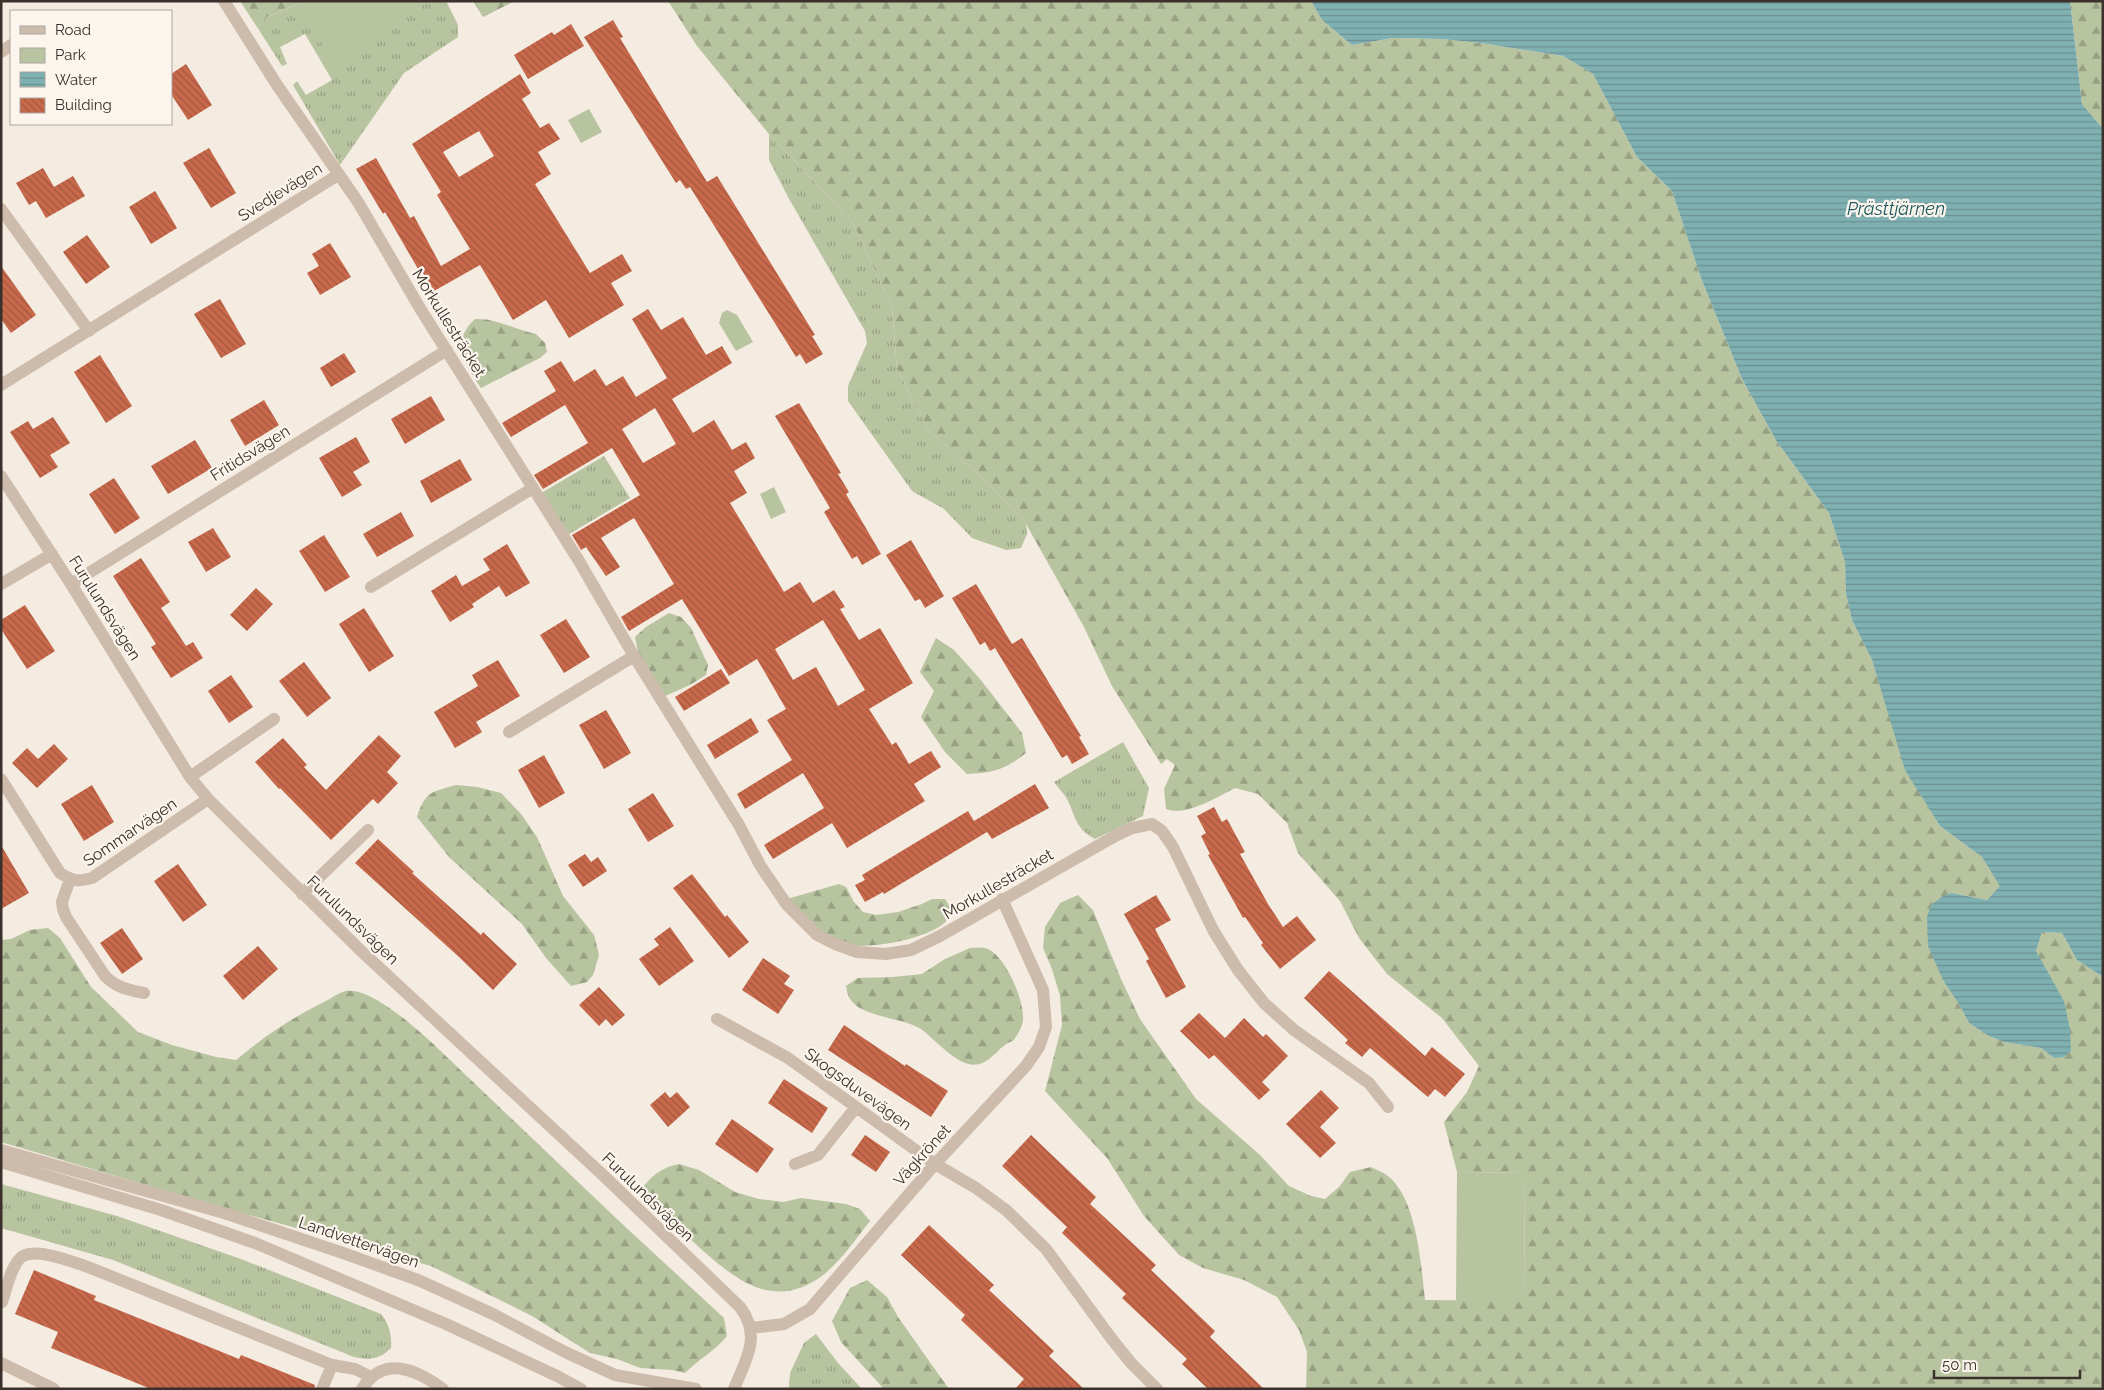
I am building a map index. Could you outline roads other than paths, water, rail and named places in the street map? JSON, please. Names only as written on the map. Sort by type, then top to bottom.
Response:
[{"type":"street","name":"Svedjevägen","points":[[1,385],[338,175],[277,85],[224,1]]},
{"type":"street","name":"Morkullesträcket","points":[[338,175],[358,202],[421,310],[579,561],[634,656],[738,825],[760,865],[787,905],[817,935],[857,952],[886,954],[911,950],[940,936],[1115,836],[1132,828],[1152,824],[1162,831],[1173,847],[1213,930],[1238,970],[1264,1002],[1294,1030],[1368,1084],[1388,1107]]},
{"type":"street","points":[[1,209],[90,331]]},
{"type":"street","name":"Fritidsvägen","points":[[71,584],[447,350]]},
{"type":"street","name":"Furulundsvägen","points":[[1,476],[71,584],[190,777],[208,799],[302,894],[605,1178],[740,1308],[748,1319],[751,1328]]},
{"type":"street","points":[[371,587],[532,488]]},
{"type":"street","points":[[1,584],[52,554]]},
{"type":"street","points":[[509,732],[634,656]]},
{"type":"street","points":[[190,777],[274,719]]},
{"type":"street","name":"Sommarvägen","points":[[1,779],[60,873],[80,882],[92,878],[208,799]]},
{"type":"street","points":[[302,894],[368,830]]},
{"type":"street","points":[[70,879],[62,902],[66,917],[105,976],[113,984],[144,993]]},
{"type":"street","name":"Vägkrönet","points":[[751,1328],[784,1324],[810,1309],[935,1164],[1026,1066],[1039,1047],[1046,1027],[1043,990],[1002,899]]},
{"type":"street","name":"Skogsduvevägen","points":[[717,1019],[788,1058],[935,1164],[976,1188],[1006,1210],[1046,1249],[1110,1338],[1131,1363],[1158,1389]]},
{"type":"street","points":[[795,1164],[818,1155],[856,1107]]},
{"type":"street","name":"Landvettervägen","points":[[1,1150],[224,1213],[343,1253],[418,1280],[492,1314],[565,1352],[615,1375],[696,1389]]},
{"type":"street","points":[[1,1162],[144,1205],[255,1243],[446,1324],[581,1389]]},
{"type":"street","points":[[2,1302],[16,1264],[24,1256],[38,1254],[56,1256],[88,1267],[332,1365],[355,1369],[371,1377]]},
{"type":"street","points":[[734,1389],[750,1346],[751,1328]]},
{"type":"street","points":[[1,1363],[54,1389]]},
{"type":"street","points":[[322,1389],[332,1365]]},
{"type":"street","points":[[362,1389],[371,1377],[386,1370],[411,1370],[424,1375],[443,1389]]},
{"type":"water","name":"Prästtjärnen","points":[[1311,1],[2070,1],[2082,104],[2103,129],[2103,977],[2077,960],[2062,933],[2042,932],[2036,951],[2064,1001],[2070,1029],[2071,1051],[2064,1057],[2054,1058],[2041,1048],[2004,1042],[1989,1036],[1969,1023],[1943,980],[1928,946],[1927,917],[1931,905],[1943,896],[1952,893],[1987,900],[2000,886],[1982,857],[1940,826],[1905,770],[1872,660],[1852,620],[1846,594],[1845,562],[1829,513],[1777,442],[1742,379],[1701,278],[1672,191],[1637,157],[1593,74],[1563,56],[1481,43],[1441,39],[1393,38],[1352,45],[1322,20]]}]
